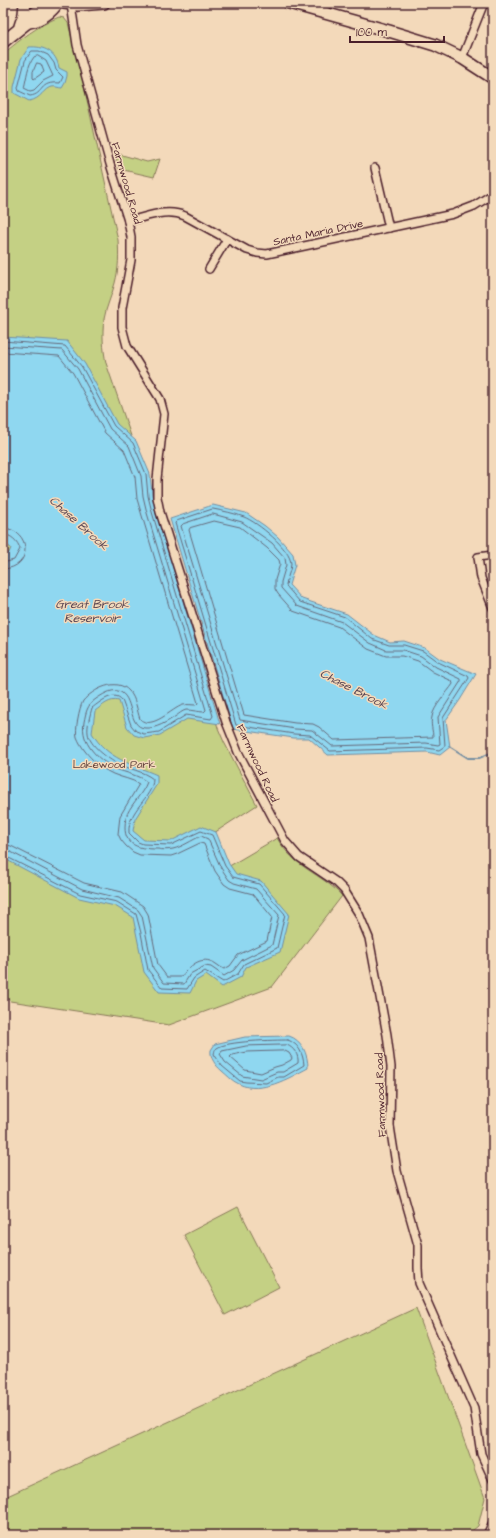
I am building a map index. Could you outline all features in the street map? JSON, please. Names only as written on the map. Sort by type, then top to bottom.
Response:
[{"type":"main road","points":[[14,33],[21,23],[25,3]]},
{"type":"main road","points":[[3,42],[28,22],[33,14],[49,3]]},
{"type":"main road","points":[[28,22],[35,21],[50,12],[57,3]]},
{"type":"main road","points":[[68,4],[104,3]]},
{"type":"main road","points":[[289,3],[310,6],[416,39],[462,58],[493,78]]},
{"type":"street","points":[[462,58],[484,3]]},
{"type":"street","name":"Farmwood Road","points":[[68,4],[77,45],[110,164],[128,221],[131,237],[132,260],[122,308],[122,328],[127,346],[160,399],[164,414],[157,480],[157,497],[160,512],[226,722],[238,752],[285,841],[300,857],[336,882],[344,890],[358,914],[369,938],[387,1035],[391,1067],[390,1126],[397,1171],[418,1244],[418,1268],[420,1283],[474,1408],[481,1454],[493,1480]]},
{"type":"street","points":[[375,168],[389,228]]},
{"type":"street","name":"Santa Maria Drive","points":[[128,221],[162,213],[175,212],[252,252],[267,254],[459,213],[474,206],[493,194]]},
{"type":"street","points":[[209,269],[227,239]]},
{"type":"street","points":[[493,555],[478,556],[481,578],[493,608]]},
{"type":"street","points":[[487,1535],[493,1522]]},
{"type":"green space","name":"Lakewood Park","points":[[59,17],[64,18],[68,23],[81,73],[118,240],[119,256],[117,272],[103,325],[103,341],[106,363],[144,474],[218,728],[257,805],[177,857],[209,878],[277,838],[292,857],[334,888],[342,896],[272,987],[169,1025],[10,1001],[3,994],[3,54],[36,29]]},
{"type":"green space","points":[[115,153],[147,162],[160,159],[154,177],[119,169]]},
{"type":"green space","points":[[238,1207],[279,1287],[225,1315],[184,1235]]},
{"type":"green space","points":[[416,1308],[485,1498],[478,1526],[467,1535],[3,1535],[3,1498]]},
{"type":"water","points":[[29,47],[40,47],[52,54],[55,57],[59,68],[67,72],[67,76],[62,88],[54,87],[46,89],[37,98],[29,101],[14,93],[14,87],[21,59]]},
{"type":"water","name":"Great Brook Reservoir","points":[[3,337],[67,341],[85,364],[117,424],[136,441],[150,474],[152,495],[156,511],[220,724],[187,719],[160,735],[144,738],[134,735],[127,727],[119,701],[116,700],[106,703],[95,711],[92,733],[98,742],[113,755],[129,764],[157,775],[157,784],[135,819],[133,831],[144,840],[171,841],[201,826],[216,832],[229,864],[236,874],[261,881],[289,914],[280,952],[246,967],[241,977],[222,987],[206,975],[196,981],[190,993],[159,992],[144,972],[133,917],[115,906],[79,898],[3,858],[3,554],[9,553],[11,548],[3,542]]},
{"type":"water","points":[[213,505],[246,513],[278,537],[293,554],[295,565],[289,585],[302,599],[347,614],[374,635],[390,642],[404,641],[425,648],[440,659],[476,674],[446,720],[450,747],[440,755],[427,752],[328,755],[309,738],[294,738],[233,729],[170,519]]},
{"type":"water","points":[[289,1036],[301,1044],[307,1058],[308,1068],[275,1084],[256,1088],[236,1083],[217,1066],[211,1056],[211,1050],[215,1044],[245,1037]]},
{"type":"waterway","name":"Chase Brook","points":[[449,746],[468,758],[479,758],[493,752]]}]
